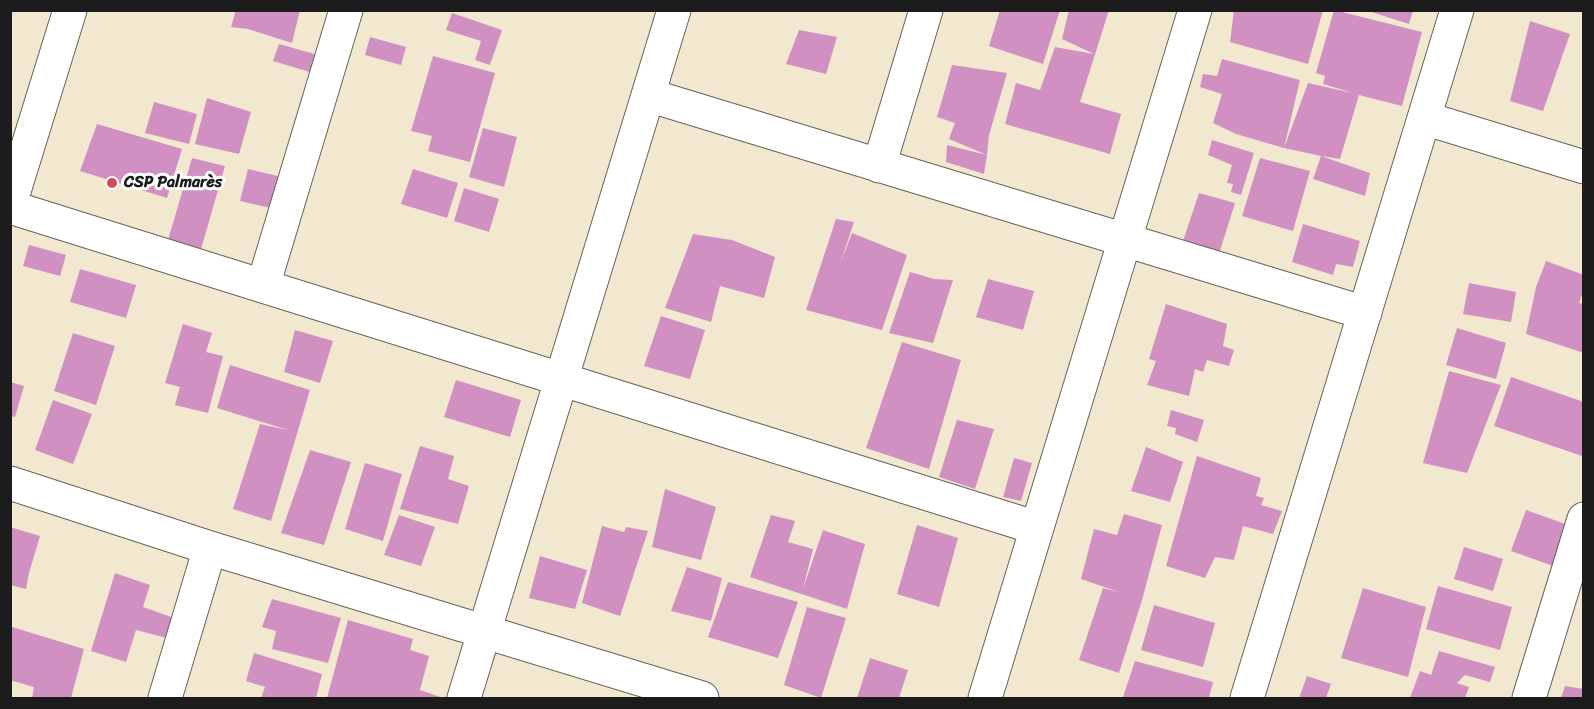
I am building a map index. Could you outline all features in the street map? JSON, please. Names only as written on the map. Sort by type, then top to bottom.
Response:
[{"type":"street","points":[[70,10],[10,206],[1037,528]]},
{"type":"street","points":[[263,286],[346,10]]},
{"type":"street","points":[[464,699],[674,10]]},
{"type":"street","points":[[879,166],[926,10]]},
{"type":"street","points":[[985,699],[1195,10]]},
{"type":"street","points":[[1247,699],[1457,10]]},
{"type":"street","points":[[648,95],[1365,314]]},
{"type":"street","points":[[1424,118],[1584,167]]},
{"type":"street","points":[[10,483],[210,548],[702,699]]},
{"type":"street","points":[[1529,699],[1584,519]]},
{"type":"street","points":[[165,699],[210,548]]},
{"type":"building","points":[[236,10],[300,10],[292,43],[248,29],[231,27]]},
{"type":"building","points":[[1000,10],[1060,10],[1043,64],[989,46]]},
{"type":"building","points":[[1069,10],[1109,10],[1080,102],[1121,114],[1110,154],[1005,124],[1016,83],[1040,90],[1055,47],[1094,54],[1062,39]]},
{"type":"building","points":[[1234,10],[1323,10],[1308,64],[1230,42]]},
{"type":"building","points":[[1334,10],[1422,32],[1402,106],[1359,95],[1340,159],[1284,148],[1308,83],[1353,93],[1323,84],[1325,76],[1316,73]]},
{"type":"building","points":[[1365,10],[1413,10],[1409,24]]},
{"type":"building","points":[[452,13],[502,30],[490,65],[475,60],[481,41],[446,30]]},
{"type":"building","points":[[1530,21],[1570,34],[1543,111],[1510,101]]},
{"type":"building","points":[[799,30],[837,37],[826,74],[786,64]]},
{"type":"building","points":[[370,37],[406,47],[401,65],[365,55]]},
{"type":"building","points":[[279,44],[318,55],[313,73],[273,61]]},
{"type":"building","points":[[433,56],[495,73],[470,162],[428,151],[432,136],[411,131]]},
{"type":"building","points":[[1222,59],[1300,80],[1284,148],[1236,134],[1213,123],[1222,94],[1200,87],[1203,74],[1217,76]]},
{"type":"building","points":[[952,65],[1007,73],[989,135],[987,155],[949,139],[955,123],[937,117]]},
{"type":"building","points":[[207,98],[251,112],[239,154],[195,144]]},
{"type":"building","points":[[154,102],[197,114],[189,144],[145,133]]},
{"type":"building","points":[[97,124],[182,149],[167,198],[80,171]]},
{"type":"building","points":[[483,128],[517,137],[504,187],[469,177]]},
{"type":"building","points":[[1212,140],[1254,153],[1241,195],[1231,192],[1233,184],[1227,183],[1232,165],[1208,155]]},
{"type":"building","points":[[947,145],[987,155],[984,174],[946,162]]},
{"type":"building","points":[[1321,156],[1370,173],[1365,196],[1313,179]]},
{"type":"building","points":[[192,158],[225,166],[199,256],[166,247]]},
{"type":"building","points":[[1260,158],[1310,171],[1293,231],[1242,216]]},
{"type":"building","points":[[248,169],[286,178],[275,209],[240,201]]},
{"type":"building","points":[[413,169],[458,183],[447,218],[401,204]]},
{"type":"building","points":[[464,188],[499,199],[489,232],[454,221]]},
{"type":"building","points":[[1199,193],[1235,203],[1218,257],[1181,247]]},
{"type":"building","points":[[836,219],[854,222],[840,264],[852,233],[907,255],[882,330],[806,310]]},
{"type":"building","points":[[1303,224],[1360,241],[1353,267],[1336,264],[1333,275],[1292,262]]},
{"type":"building","points":[[693,234],[732,240],[775,257],[764,298],[720,286],[711,322],[665,308]]},
{"type":"building","points":[[29,245],[66,255],[60,276],[23,266]]},
{"type":"building","points":[[1546,261],[1584,275],[1584,290],[1579,303],[1584,304],[1584,353],[1526,334],[1536,287]]},
{"type":"building","points":[[80,269],[136,285],[126,318],[70,302]]},
{"type":"building","points":[[910,272],[934,279],[953,280],[933,343],[889,333]]},
{"type":"building","points":[[988,279],[1034,291],[1023,330],[976,317]]},
{"type":"building","points":[[1469,283],[1516,292],[1511,322],[1463,314]]},
{"type":"building","points":[[1166,304],[1227,324],[1223,346],[1234,350],[1229,366],[1207,360],[1203,372],[1195,369],[1189,396],[1147,385],[1156,361],[1149,359]]},
{"type":"building","points":[[661,316],[705,330],[690,379],[644,366]]},
{"type":"building","points":[[183,324],[212,333],[206,352],[223,356],[208,413],[175,405],[180,387],[165,383]]},
{"type":"building","points":[[1457,328],[1506,343],[1496,379],[1446,365]]},
{"type":"building","points":[[295,330],[333,341],[320,383],[284,372]]},
{"type":"building","points":[[73,333],[115,346],[96,405],[54,391]]},
{"type":"building","points":[[902,342],[961,360],[929,469],[866,448]]},
{"type":"building","points":[[230,365],[310,390],[271,521],[233,509],[260,424],[288,430],[217,408]]},
{"type":"building","points":[[1449,371],[1501,385],[1467,473],[1423,463]]},
{"type":"building","points":[[1511,377],[1584,402],[1582,456],[1494,426]]},
{"type":"building","points":[[456,380],[521,400],[510,437],[444,417]]},
{"type":"building","points":[[10,382],[24,386],[15,417],[10,416]]},
{"type":"building","points":[[53,400],[92,414],[73,464],[35,450]]},
{"type":"building","points":[[1171,410],[1204,420],[1197,442],[1175,434],[1176,428],[1167,426]]},
{"type":"building","points":[[957,420],[994,429],[975,489],[939,477]]},
{"type":"building","points":[[420,446],[454,456],[448,479],[469,486],[458,524],[400,509]]},
{"type":"building","points":[[1146,447],[1183,462],[1170,502],[1131,491]]},
{"type":"building","points":[[310,450],[351,462],[324,545],[281,533]]},
{"type":"building","points":[[1197,456],[1261,478],[1256,496],[1264,498],[1261,505],[1282,511],[1273,534],[1243,526],[1234,560],[1215,557],[1205,578],[1166,566]]},
{"type":"building","points":[[1014,458],[1032,463],[1021,501],[1003,497]]},
{"type":"building","points":[[365,463],[402,474],[383,541],[345,529]]},
{"type":"building","points":[[665,489],[716,507],[701,560],[652,547]]},
{"type":"building","points":[[1526,510],[1571,526],[1556,567],[1511,551]]},
{"type":"building","points":[[1124,514],[1162,525],[1119,673],[1079,660],[1103,588],[1119,592],[1081,579],[1094,529],[1117,535]]},
{"type":"building","points":[[399,515],[435,527],[421,566],[384,555]]},
{"type":"building","points":[[771,515],[795,521],[788,542],[813,549],[803,589],[823,530],[865,544],[847,609],[750,577]]},
{"type":"building","points":[[917,525],[958,538],[939,607],[897,594]]},
{"type":"building","points":[[602,526],[624,532],[626,527],[648,531],[620,616],[582,603]]},
{"type":"building","points":[[10,527],[40,536],[26,589],[10,585]]},
{"type":"building","points":[[1464,547],[1503,559],[1493,591],[1454,579]]},
{"type":"building","points":[[540,556],[587,570],[575,609],[529,598]]},
{"type":"building","points":[[687,567],[722,578],[711,621],[671,611]]},
{"type":"building","points":[[115,573],[150,585],[143,607],[174,618],[167,638],[136,630],[126,662],[91,651]]},
{"type":"building","points":[[728,582],[798,602],[778,658],[708,637]]},
{"type":"building","points":[[1438,586],[1512,607],[1500,650],[1426,629]]},
{"type":"building","points":[[1363,588],[1426,607],[1408,677],[1341,658]]},
{"type":"building","points":[[272,599],[341,618],[328,663],[272,649],[276,631],[262,627]]},
{"type":"building","points":[[1154,605],[1215,623],[1203,667],[1141,650]]},
{"type":"building","points":[[807,607],[846,618],[821,698],[784,685]]},
{"type":"building","points":[[348,620],[413,639],[410,650],[429,656],[420,690],[443,698],[327,698]]},
{"type":"building","points":[[12,627],[84,649],[71,698],[32,698],[34,687],[10,680]]},
{"type":"building","points":[[1439,651],[1495,667],[1490,682],[1465,675],[1457,683],[1469,687],[1465,698],[1410,698],[1420,671],[1431,675]]},
{"type":"building","points":[[254,653],[322,674],[316,698],[261,698],[265,687],[246,681]]},
{"type":"building","points":[[870,658],[908,670],[899,698],[857,698]]},
{"type":"building","points":[[1135,661],[1213,682],[1209,698],[1123,697]]},
{"type":"building","points":[[1307,676],[1331,684],[1326,698],[1299,698]]},
{"type":"building","points":[[1565,686],[1584,689],[1584,698],[1561,698]]},
{"type":"place","name":"CSP Palmarès","points":[[112,183]]}]
